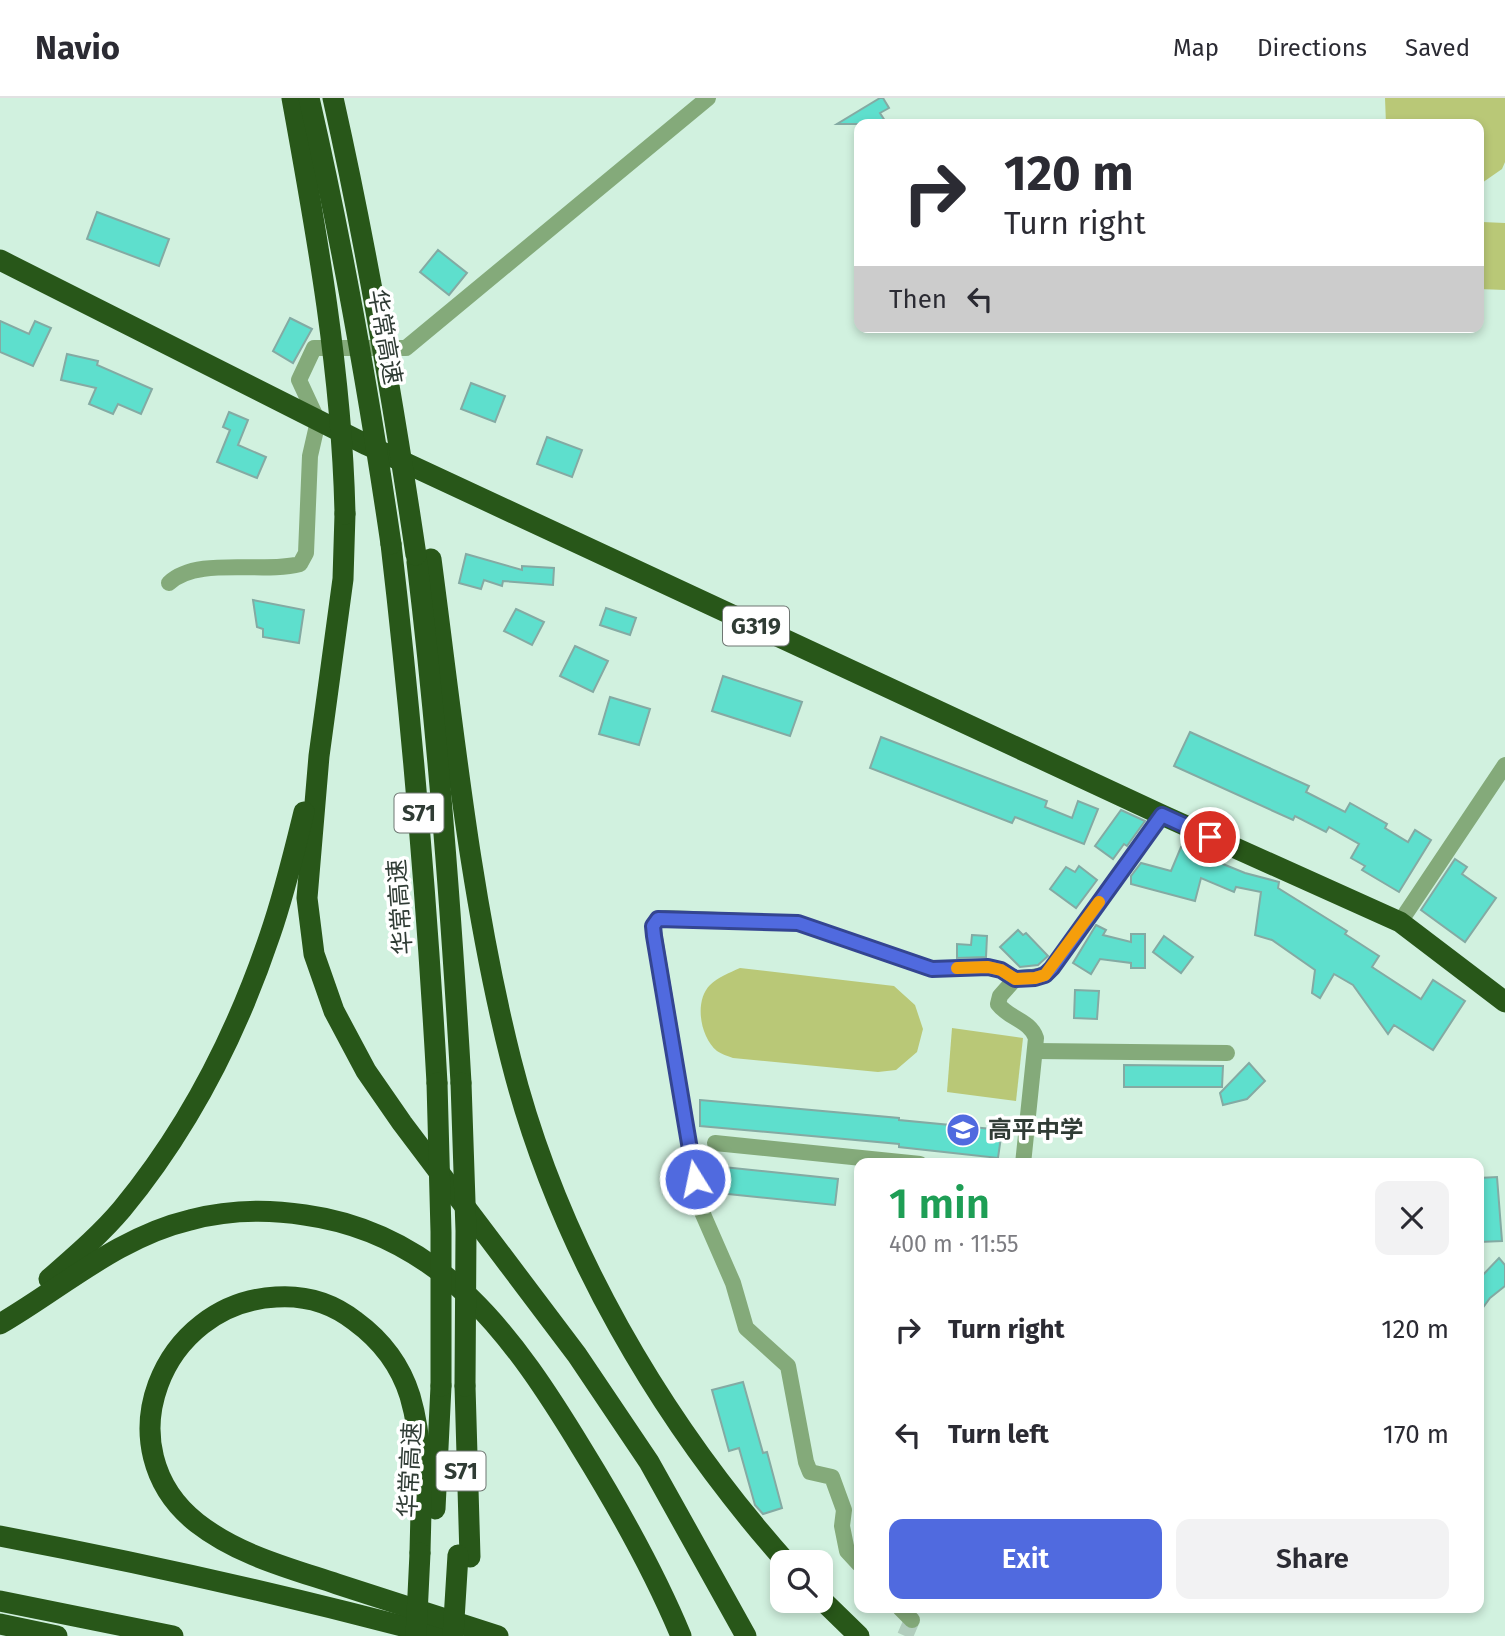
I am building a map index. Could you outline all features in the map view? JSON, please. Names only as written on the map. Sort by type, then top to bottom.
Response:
[{"type":"highway","points":[[292,98],[335,368],[344,459],[343,579],[318,756],[307,898],[314,954],[334,1011],[366,1071],[402,1123],[577,1354],[649,1462],[746,1636]]},
{"type":"highway","name":"华常高速","points":[[309,98],[367,381],[391,544],[410,702],[421,826],[437,1083],[442,1232],[441,1385],[426,1553],[427,1636]]},
{"type":"highway","name":"华常高速","points":[[333,98],[358,212],[423,557],[446,833],[461,1083],[466,1231],[464,1556]]},
{"type":"highway","name":"G319","points":[[0,260],[318,421],[1162,815],[1399,922],[1505,1002]]},
{"type":"highway","points":[[423,557],[487,945],[512,1062],[533,1133],[574,1238],[618,1326],[681,1430],[776,1550]]},
{"type":"highway","points":[[0,1318],[50,1279],[120,1210],[150,1173],[185,1121],[219,1059],[270,936],[318,756]]},
{"type":"highway","points":[[0,1324],[89,1265],[140,1237],[188,1220],[239,1211],[279,1211],[326,1217],[371,1231],[418,1254],[456,1285],[490,1318],[522,1357],[611,1496],[680,1634]]},
{"type":"highway","points":[[415,1636],[426,1553],[421,1457],[409,1394],[394,1360],[373,1334],[347,1315],[319,1301],[286,1296],[256,1298],[224,1309],[197,1326],[175,1350],[159,1377],[153,1402],[150,1430],[155,1465],[172,1498],[196,1522],[231,1546],[274,1563],[498,1636]]},
{"type":"highway","points":[[0,1536],[165,1568],[440,1636]]},
{"type":"highway","points":[[453,1636],[464,1556]]},
{"type":"highway","points":[[464,1556],[466,1636]]},
{"type":"highway","points":[[0,1601],[173,1636]]},
{"type":"highway","points":[[833,1611],[859,1636]]},
{"type":"highway","points":[[0,1624],[57,1636]]},
{"type":"street","points":[[169,583],[177,576],[202,569],[283,569],[300,564],[306,553],[310,456],[318,421],[299,380],[314,348],[406,348],[708,98]]},
{"type":"street","points":[[1399,922],[1505,765]]},
{"type":"street","points":[[854,1559],[847,1551],[842,1526],[844,1510],[832,1477],[810,1472],[806,1462],[788,1366],[746,1328],[733,1283],[702,1212],[653,926],[658,919],[666,918],[787,921],[932,969],[988,967],[1001,970],[1015,979],[1035,978],[1045,975],[1052,968],[1162,815]]},
{"type":"street","points":[[1015,979],[1000,996],[999,1004],[1002,1009],[1034,1031],[1036,1038],[1024,1158]]},
{"type":"street","points":[[1035,1051],[1227,1053]]},
{"type":"street","points":[[715,1143],[861,1158]]},
{"type":"green space","points":[[1385,98],[1505,98],[1505,162],[1502,169],[1484,182],[1484,119],[1386,119]]},
{"type":"green space","points":[[1484,222],[1505,223],[1505,290],[1484,289]]},
{"type":"green space","points":[[740,968],[894,986],[915,1005],[923,1029],[917,1052],[896,1070],[878,1072],[733,1058],[720,1053],[706,1037],[701,1019],[702,1000],[713,982]]},
{"type":"green space","points":[[952,1028],[1023,1038],[1016,1101],[947,1092]]},
{"type":"building","points":[[880,98],[883,98],[889,108],[880,113],[884,119],[854,119],[854,124],[837,124]]},
{"type":"building","points":[[97,212],[169,239],[159,266],[87,239]]},
{"type":"building","points":[[438,250],[467,273],[449,295],[420,272]]},
{"type":"building","points":[[290,318],[312,329],[293,363],[273,351]]},
{"type":"building","points":[[0,321],[29,334],[35,321],[51,328],[33,366],[0,352]]},
{"type":"building","points":[[67,354],[98,361],[97,365],[152,389],[141,414],[118,404],[113,414],[89,404],[96,388],[61,380]]},
{"type":"building","points":[[471,383],[505,396],[495,422],[461,409]]},
{"type":"building","points":[[229,412],[248,420],[238,445],[266,457],[257,478],[217,462],[230,430],[223,427]]},
{"type":"building","points":[[547,437],[582,450],[572,477],[537,464]]},
{"type":"building","points":[[466,554],[522,570],[522,566],[554,568],[553,585],[503,581],[502,586],[484,580],[481,589],[459,583]]},
{"type":"building","points":[[253,600],[304,610],[299,643],[263,637],[263,629],[257,627]]},
{"type":"building","points":[[606,608],[636,618],[630,635],[600,625]]},
{"type":"building","points":[[516,609],[544,622],[532,645],[504,631]]},
{"type":"building","points":[[575,646],[608,661],[593,692],[560,676]]},
{"type":"building","points":[[723,676],[802,702],[790,736],[712,711]]},
{"type":"building","points":[[610,697],[650,709],[639,745],[599,734]]},
{"type":"building","points":[[1190,732],[1309,786],[1306,792],[1345,812],[1350,803],[1387,824],[1385,828],[1408,842],[1415,830],[1431,840],[1399,892],[1362,870],[1365,866],[1351,858],[1359,844],[1329,827],[1326,832],[1295,816],[1293,820],[1174,766]]},
{"type":"building","points":[[881,737],[1047,801],[1045,807],[1072,818],[1078,801],[1098,809],[1084,844],[1015,817],[1012,823],[870,768]]},
{"type":"building","points":[[1121,810],[1145,821],[1127,846],[1124,844],[1113,859],[1095,846]]},
{"type":"building","points":[[1181,847],[1245,873],[1279,882],[1278,888],[1347,931],[1345,934],[1379,956],[1372,967],[1421,999],[1433,980],[1465,1001],[1433,1050],[1394,1025],[1388,1034],[1353,985],[1334,974],[1320,998],[1312,993],[1315,970],[1272,940],[1255,935],[1261,892],[1236,887],[1234,892],[1201,878],[1195,901],[1131,884],[1131,876],[1141,863],[1171,871]]},
{"type":"building","points":[[1455,859],[1467,867],[1462,874],[1496,898],[1465,942],[1421,910]]},
{"type":"building","points":[[1079,866],[1097,880],[1076,908],[1050,889],[1066,867],[1075,872]]},
{"type":"building","points":[[1096,925],[1106,930],[1103,935],[1131,942],[1131,934],[1145,934],[1145,968],[1131,968],[1131,963],[1100,959],[1091,974],[1073,963]]},
{"type":"building","points":[[1018,930],[1023,935],[1026,933],[1048,956],[1038,965],[1020,967],[1000,947]]},
{"type":"building","points":[[972,935],[987,936],[986,957],[957,958],[957,944],[971,945]]},
{"type":"building","points":[[1164,936],[1193,957],[1181,973],[1153,952]]},
{"type":"building","points":[[1075,990],[1099,991],[1097,1019],[1074,1018]]},
{"type":"building","points":[[1249,1063],[1265,1081],[1247,1099],[1223,1105],[1220,1093]]},
{"type":"building","points":[[1124,1065],[1223,1066],[1222,1087],[1124,1087]]},
{"type":"building","points":[[700,1100],[1002,1130],[998,1158],[899,1147],[899,1144],[700,1126]]},
{"type":"building","points":[[704,1165],[838,1179],[835,1205],[709,1192]]},
{"type":"building","points":[[1497,1177],[1502,1241],[1484,1242],[1484,1178]]},
{"type":"building","points":[[1499,1258],[1505,1265],[1505,1286],[1484,1306],[1484,1274]]},
{"type":"building","points":[[743,1382],[763,1453],[767,1452],[782,1508],[763,1514],[755,1505],[739,1448],[729,1451],[712,1390]]},
{"type":"tunnel","points":[[905,1636],[912,1620]]},
{"type":"slow traffic","points":[[957,968],[988,967],[1001,970],[1015,979],[1045,975],[1099,902]]},
{"type":"place","name":"高平中学","points":[[963,1130]]},
{"type":"route","points":[[695,1179],[654,936],[653,926],[658,919],[787,921],[932,969],[988,967],[1001,970],[1015,979],[1035,978],[1045,975],[1052,968],[1162,815],[1210,837]]}]
